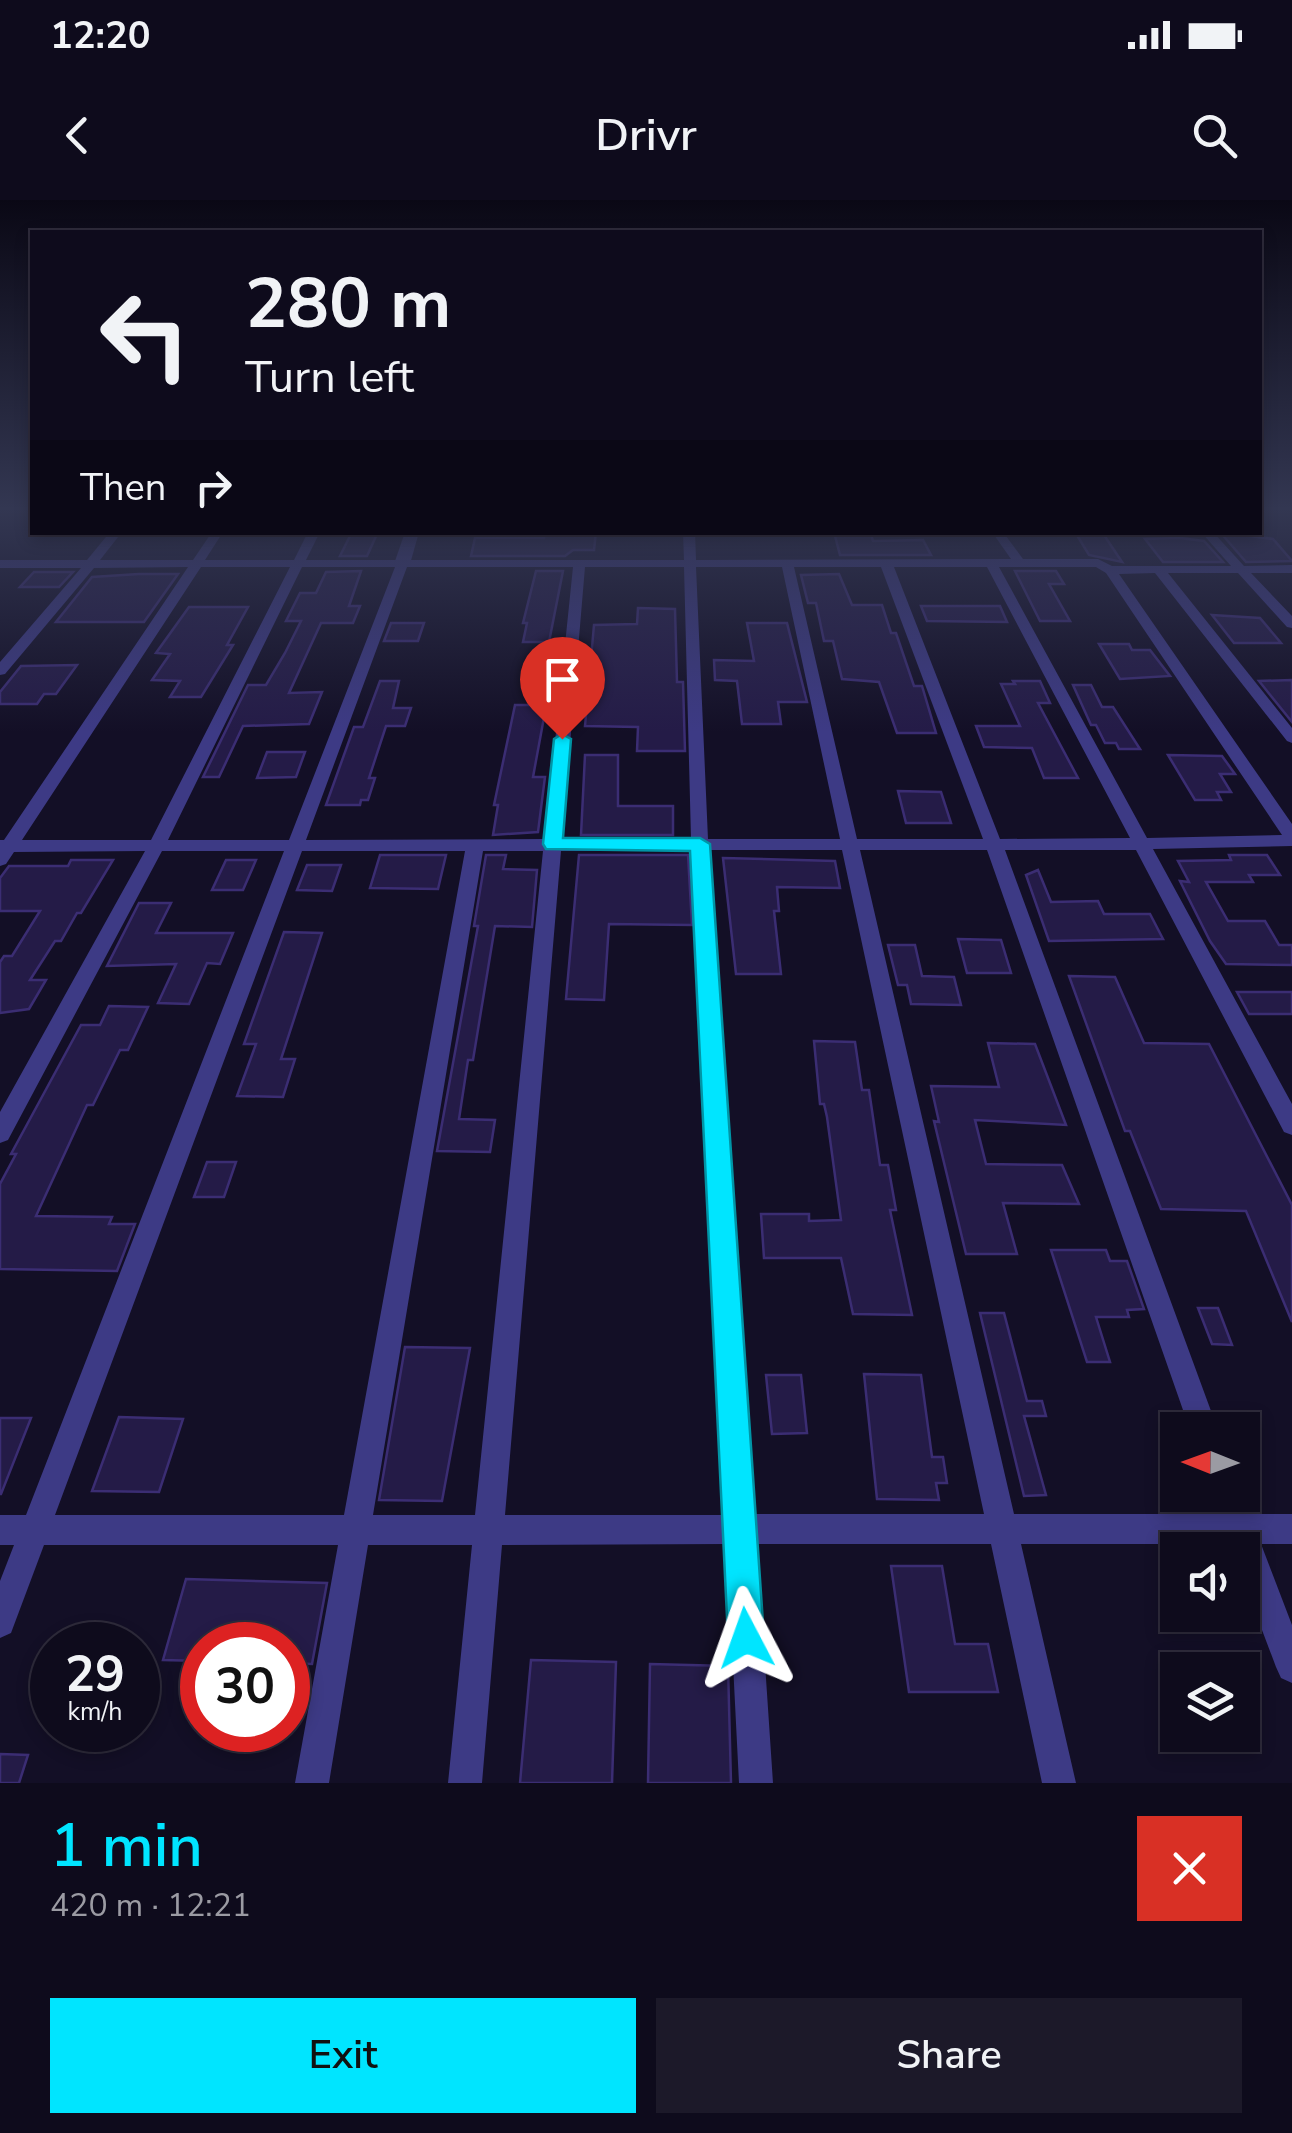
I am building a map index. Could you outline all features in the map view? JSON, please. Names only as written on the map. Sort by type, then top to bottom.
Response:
[{"type":"street","points":[[0,671],[72,584]]},
{"type":"street","points":[[3,851],[185,584]]},
{"type":"street","points":[[0,1133],[157,845],[286,584]]},
{"type":"street","points":[[0,1622],[394,584]]},
{"type":"street","points":[[465,1783],[577,584]]},
{"type":"street","points":[[691,584],[700,844],[756,1783]]},
{"type":"street","points":[[791,584],[1060,1783]]},
{"type":"street","points":[[894,584],[994,844],[1198,1412]]},
{"type":"street","points":[[1003,584],[1292,1125]]},
{"type":"street","points":[[1119,584],[1292,838]]},
{"type":"street","points":[[1170,584],[1292,738]]},
{"type":"street","points":[[1256,584],[1292,624]]},
{"type":"street","points":[[3,851],[157,845],[1142,844],[1292,838]]},
{"type":"street","points":[[312,1783],[475,844]]},
{"type":"street","points":[[1233,1512],[1292,1667]]},
{"type":"street","points":[[0,1530],[1292,1530]]},
{"type":"building","points":[[23,584],[62,584],[59,587],[20,587]]},
{"type":"building","points":[[87,584],[171,584],[144,622],[56,622]]},
{"type":"building","points":[[320,584],[357,584],[349,606],[360,606],[353,623],[321,623],[289,693],[322,692],[309,724],[243,726],[219,777],[203,777],[248,685],[266,685],[285,653],[301,621],[286,621],[300,593],[316,593]]},
{"type":"building","points":[[533,584],[560,584],[549,642],[523,642],[527,623],[523,623]]},
{"type":"building","points":[[803,584],[843,584],[852,605],[882,605],[914,686],[922,686],[936,733],[897,733],[879,682],[842,679],[833,641],[824,641],[816,603],[808,603]]},
{"type":"building","points":[[1021,584],[1064,584],[1049,584],[1070,621],[1040,621]]},
{"type":"building","points":[[921,606],[1000,606],[1007,622],[927,621]]},
{"type":"building","points":[[189,607],[248,607],[227,645],[233,645],[201,697],[170,697],[180,681],[152,680],[170,654],[156,653]]},
{"type":"building","points":[[638,608],[675,609],[677,682],[683,682],[685,751],[637,751],[638,727],[585,726],[594,625],[637,624]]},
{"type":"building","points":[[1212,615],[1260,618],[1281,643],[1234,643]]},
{"type":"building","points":[[391,623],[424,623],[418,641],[384,641]]},
{"type":"building","points":[[747,623],[787,623],[807,702],[778,702],[781,724],[742,724],[737,681],[715,680],[714,660],[754,661]]},
{"type":"building","points":[[1099,644],[1129,644],[1132,650],[1150,650],[1170,676],[1120,679]]},
{"type":"building","points":[[77,665],[56,694],[44,694],[37,704],[0,704],[0,692],[21,666]]},
{"type":"building","points":[[1292,680],[1292,722],[1259,681]]},
{"type":"building","points":[[380,681],[399,681],[393,708],[411,708],[405,726],[386,726],[369,778],[375,778],[368,800],[361,800],[360,805],[326,805],[354,727],[363,727]]},
{"type":"building","points":[[1013,681],[1040,681],[1050,703],[1038,703],[1078,778],[1044,778],[1032,748],[984,747],[976,726],[1020,726],[1001,684],[1015,684]]},
{"type":"building","points":[[1073,685],[1091,685],[1102,707],[1113,707],[1140,749],[1119,749],[1116,743],[1105,743],[1096,725],[1091,725]]},
{"type":"building","points":[[515,705],[540,705],[539,712],[545,712],[533,777],[545,777],[538,832],[493,835],[498,805],[494,805]]},
{"type":"building","points":[[267,752],[305,752],[296,777],[257,778]]},
{"type":"building","points":[[585,755],[618,755],[618,806],[673,806],[673,835],[581,835]]},
{"type":"building","points":[[1168,755],[1222,756],[1235,774],[1220,774],[1231,792],[1217,792],[1221,800],[1195,800]]},
{"type":"building","points":[[898,791],[941,792],[951,823],[906,823]]},
{"type":"building","points":[[380,855],[446,855],[438,889],[370,888]]},
{"type":"building","points":[[486,855],[506,855],[503,869],[537,870],[532,927],[495,926],[473,1060],[468,1060],[459,1119],[495,1120],[490,1152],[437,1151],[478,926],[474,926]]},
{"type":"building","points":[[579,855],[688,855],[692,925],[609,924],[604,1000],[566,999]]},
{"type":"building","points":[[1229,855],[1267,855],[1280,875],[1249,875],[1253,882],[1206,882],[1228,921],[1265,921],[1279,945],[1292,945],[1292,965],[1226,964],[1210,941],[1180,881],[1189,882],[1178,861],[1231,860]]},
{"type":"building","points":[[723,858],[835,861],[840,888],[777,887],[779,911],[774,911],[781,974],[736,974]]},
{"type":"building","points":[[71,860],[113,860],[81,913],[77,913],[61,941],[55,941],[30,980],[46,980],[29,1009],[0,1013],[0,962],[4,956],[12,956],[40,911],[0,911],[0,878],[9,866],[68,866]]},
{"type":"building","points":[[226,860],[256,860],[243,890],[212,890]]},
{"type":"building","points":[[307,865],[341,865],[332,891],[297,890]]},
{"type":"building","points":[[1038,870],[1051,902],[1098,901],[1104,914],[1150,914],[1163,939],[1049,941],[1026,875]]},
{"type":"building","points":[[139,903],[171,903],[156,933],[233,933],[220,964],[207,963],[189,1004],[158,1003],[176,964],[107,966]]},
{"type":"building","points":[[284,932],[322,933],[281,1059],[295,1059],[283,1097],[237,1096],[256,1044],[244,1044]]},
{"type":"building","points":[[958,939],[1001,940],[1011,973],[967,973]]},
{"type":"building","points":[[888,945],[915,945],[922,976],[954,977],[961,1005],[911,1004],[907,985],[898,985]]},
{"type":"building","points":[[1069,976],[1115,977],[1144,1043],[1209,1044],[1292,1205],[1292,1322],[1246,1211],[1161,1209],[1130,1131],[1125,1131]]},
{"type":"building","points":[[1237,992],[1292,992],[1292,1014],[1249,1014]]},
{"type":"building","points":[[109,1006],[148,1007],[128,1050],[120,1050],[93,1105],[87,1105],[36,1216],[112,1217],[109,1224],[135,1224],[117,1271],[0,1269],[0,1184],[16,1154],[11,1154],[81,1025],[100,1025]]},
{"type":"building","points":[[814,1041],[855,1042],[862,1090],[869,1090],[880,1165],[888,1165],[896,1210],[890,1210],[912,1315],[853,1314],[841,1258],[764,1258],[761,1214],[809,1214],[809,1221],[841,1220],[827,1117],[824,1104],[820,1104]]},
{"type":"building","points":[[988,1043],[1035,1044],[1066,1125],[975,1120],[986,1164],[1062,1165],[1079,1204],[1003,1203],[1017,1254],[966,1254],[934,1121],[939,1122],[931,1086],[999,1087]]},
{"type":"building","points":[[207,1162],[236,1162],[224,1197],[194,1197]]},
{"type":"building","points":[[1051,1250],[1106,1250],[1110,1261],[1127,1261],[1144,1309],[1127,1310],[1129,1317],[1096,1317],[1110,1362],[1087,1362]]},
{"type":"building","points":[[1198,1308],[1218,1308],[1232,1345],[1212,1344]]},
{"type":"building","points":[[980,1313],[1004,1313],[1027,1401],[1042,1401],[1046,1416],[1024,1416],[1046,1495],[1024,1496]]},
{"type":"building","points":[[405,1347],[470,1348],[442,1501],[379,1500]]},
{"type":"building","points":[[864,1374],[921,1375],[932,1457],[943,1457],[947,1483],[936,1483],[939,1500],[877,1499]]},
{"type":"building","points":[[766,1375],[801,1375],[807,1433],[772,1434]]},
{"type":"building","points":[[119,1417],[183,1419],[159,1492],[92,1491]]},
{"type":"building","points":[[0,1418],[31,1418],[1,1494],[0,1494]]},
{"type":"building","points":[[891,1566],[942,1566],[955,1644],[988,1644],[998,1692],[909,1692]]},
{"type":"building","points":[[186,1579],[327,1583],[312,1664],[310,1622],[180,1622],[180,1660],[163,1660]]},
{"type":"building","points":[[531,1660],[616,1662],[612,1783],[520,1783]]},
{"type":"building","points":[[650,1664],[728,1666],[731,1783],[648,1783]]},
{"type":"building","points":[[0,1754],[28,1755],[19,1783],[0,1783]]},
{"type":"route","points":[[562,739],[552,844],[700,844],[746,1638]]}]
